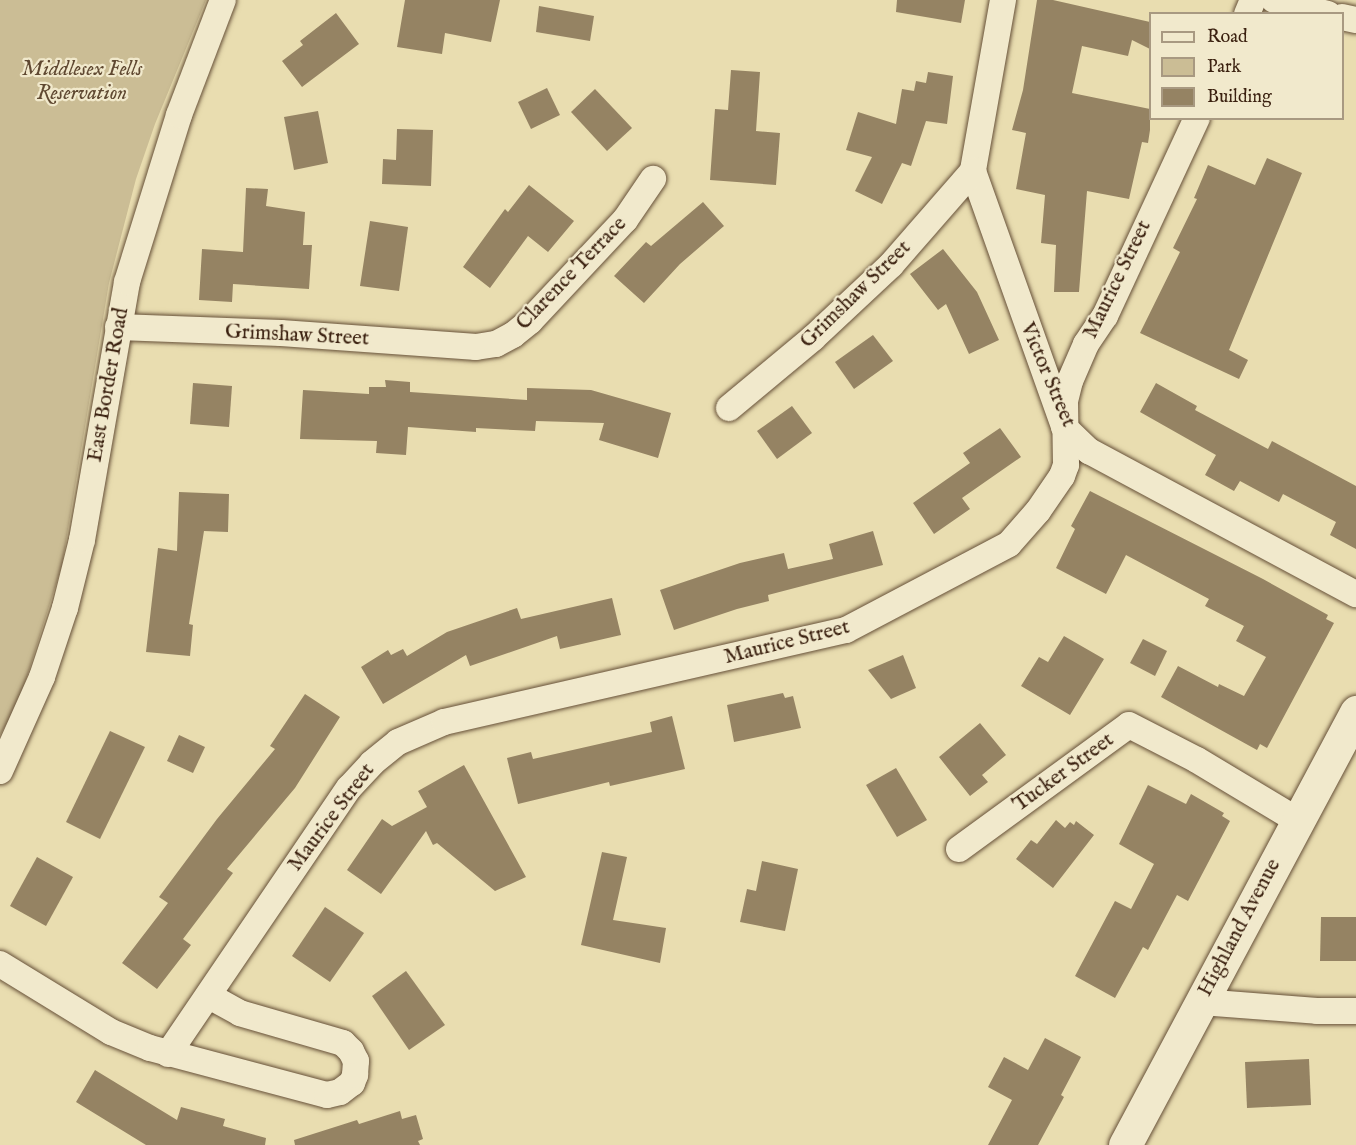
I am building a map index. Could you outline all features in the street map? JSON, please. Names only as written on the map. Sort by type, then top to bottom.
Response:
[{"type":"main road","name":"Highland Avenue","points":[[1125,1145],[1356,712]]},
{"type":"street","name":"East Border Road","points":[[0,771],[27,715],[65,608],[82,540],[127,282],[159,172],[194,72],[224,0]]},
{"type":"street","name":"Victor Street","points":[[1004,0],[973,171],[1064,427],[1089,451],[1356,594]]},
{"type":"street","points":[[1274,0],[1320,12]]},
{"type":"street","name":"Maurice Street","points":[[168,1054],[349,788],[372,763],[398,742],[444,722],[832,634],[871,619],[995,553],[1020,534],[1062,476],[1066,465],[1065,400],[1070,381],[1086,344],[1105,316],[1196,120]]},
{"type":"street","name":"Grimshaw Street","points":[[729,408],[813,339],[891,265],[973,171]]},
{"type":"street","name":"Clarence Terrace","points":[[476,347],[508,339],[530,321],[626,220],[653,179]]},
{"type":"street","name":"Grimshaw Street","points":[[118,327],[281,333],[476,347]]},
{"type":"street","name":"Tucker Street","points":[[959,849],[1129,725],[1197,760],[1297,820]]},
{"type":"street","points":[[0,964],[111,1032],[168,1054],[327,1095],[343,1091],[352,1083],[356,1061],[351,1051],[343,1043],[240,1013],[209,996]]},
{"type":"street","points":[[1201,1002],[1317,1011],[1356,1011]]},
{"type":"green space","name":"Middlesex Fells Reservation","points":[[0,0],[206,0],[155,124],[136,179],[109,283],[62,565],[19,702],[0,735]]},
{"type":"building","points":[[405,0],[500,0],[491,42],[445,33],[442,54],[397,47]]},
{"type":"building","points":[[897,0],[965,0],[961,23],[896,12]]},
{"type":"building","points":[[1037,0],[1053,0],[1149,22],[1149,48],[1132,40],[1128,56],[1082,46],[1072,93],[1149,109],[1150,130],[1148,143],[1142,142],[1129,199],[1087,191],[1079,292],[1054,292],[1056,245],[1041,243],[1045,195],[1016,189],[1026,133],[1012,130],[1023,90]]},
{"type":"building","points":[[539,6],[594,16],[590,41],[536,32]]},
{"type":"building","points":[[336,13],[359,44],[302,87],[282,61],[303,45],[300,41]]},
{"type":"building","points":[[731,70],[760,72],[756,131],[780,133],[776,185],[710,180],[715,109],[728,110]]},
{"type":"building","points":[[928,72],[953,76],[947,124],[926,121],[911,166],[902,163],[882,204],[855,191],[872,157],[846,150],[858,112],[896,124],[902,89],[914,91],[916,81],[926,83]]},
{"type":"building","points":[[547,88],[560,115],[531,129],[518,102]]},
{"type":"building","points":[[595,89],[632,128],[607,151],[571,112]]},
{"type":"building","points":[[318,111],[328,163],[294,170],[284,117]]},
{"type":"building","points":[[397,129],[433,130],[431,186],[382,184],[383,159],[396,160]]},
{"type":"building","points":[[1267,158],[1302,173],[1229,350],[1248,360],[1239,379],[1140,333],[1180,252],[1173,248],[1197,199],[1194,198],[1208,165],[1255,185]]},
{"type":"building","points":[[529,185],[574,221],[548,252],[528,236],[490,288],[463,267],[505,209],[508,212]]},
{"type":"building","points":[[246,188],[268,189],[266,206],[305,212],[303,245],[312,245],[309,289],[233,284],[232,302],[199,300],[202,249],[243,252]]},
{"type":"building","points":[[703,202],[724,226],[680,264],[644,303],[614,276],[646,242],[651,246]]},
{"type":"building","points":[[370,221],[408,227],[399,291],[360,286]]},
{"type":"building","points":[[943,249],[977,292],[999,340],[969,354],[946,304],[938,310],[910,274]]},
{"type":"building","points":[[873,335],[893,361],[854,389],[835,362]]},
{"type":"building","points":[[385,380],[410,382],[410,392],[527,400],[527,388],[591,390],[671,413],[658,458],[599,440],[604,423],[536,421],[535,431],[476,428],[476,432],[408,427],[406,455],[376,453],[377,441],[300,439],[303,390],[369,394],[369,387],[386,387]]},
{"type":"building","points":[[193,383],[232,386],[229,427],[190,424]]},
{"type":"building","points":[[1156,383],[1197,406],[1195,410],[1268,449],[1272,441],[1356,486],[1356,549],[1330,535],[1336,522],[1283,494],[1279,502],[1240,481],[1234,491],[1205,475],[1216,455],[1140,412]]},
{"type":"building","points":[[792,406],[812,433],[777,459],[757,431]]},
{"type":"building","points":[[1000,428],[1021,457],[962,498],[970,509],[934,534],[913,503],[970,463],[963,453]]},
{"type":"building","points":[[1090,491],[1263,579],[1328,615],[1326,619],[1334,623],[1267,748],[1260,744],[1257,750],[1161,697],[1178,666],[1218,687],[1219,684],[1244,696],[1266,657],[1236,641],[1244,626],[1205,606],[1209,599],[1126,555],[1106,594],[1056,568],[1075,529],[1071,526]]},
{"type":"building","points":[[179,492],[229,494],[228,532],[204,531],[189,624],[193,625],[190,656],[146,652],[158,548],[177,551]]},
{"type":"building","points":[[873,531],[883,565],[768,595],[769,601],[674,630],[660,590],[740,563],[784,553],[788,569],[833,559],[829,544]]},
{"type":"building","points":[[612,598],[621,635],[560,649],[557,636],[470,666],[466,655],[383,704],[361,667],[388,650],[391,655],[403,649],[407,656],[447,632],[517,608],[521,619]]},
{"type":"building","points":[[1064,636],[1104,659],[1070,715],[1021,686],[1039,657],[1048,662]]},
{"type":"building","points":[[1143,639],[1167,651],[1155,676],[1130,663]]},
{"type":"building","points":[[903,655],[916,688],[891,699],[868,670]]},
{"type":"building","points":[[783,693],[785,698],[793,696],[801,728],[734,742],[727,705]]},
{"type":"building","points":[[305,694],[340,717],[295,788],[227,869],[233,873],[183,939],[191,945],[157,989],[122,963],[168,903],[159,897],[217,819],[275,749],[270,746]]},
{"type":"building","points":[[672,716],[685,769],[610,786],[609,782],[518,804],[507,758],[531,752],[533,759],[652,732],[650,722]]},
{"type":"building","points":[[980,723],[1006,755],[982,775],[988,782],[970,796],[939,757]]},
{"type":"building","points":[[110,731],[145,747],[100,839],[66,822]]},
{"type":"building","points":[[179,735],[205,747],[193,773],[167,761]]},
{"type":"building","points":[[464,765],[526,877],[495,891],[437,843],[433,845],[426,831],[381,894],[347,870],[382,819],[392,826],[427,807],[418,791]]},
{"type":"building","points":[[896,768],[927,820],[897,837],[866,785]]},
{"type":"building","points":[[1148,785],[1186,804],[1191,794],[1224,813],[1222,816],[1230,821],[1188,901],[1177,895],[1148,950],[1143,947],[1115,998],[1075,976],[1115,901],[1131,909],[1154,864],[1119,844]]},
{"type":"building","points":[[1056,820],[1065,828],[1070,822],[1074,825],[1076,821],[1094,835],[1053,888],[1016,859],[1031,840],[1037,844]]},
{"type":"building","points":[[602,852],[627,857],[613,920],[666,928],[660,963],[581,945]]},
{"type":"building","points":[[37,857],[73,877],[46,926],[10,906]]},
{"type":"building","points":[[762,861],[798,869],[785,931],[740,922],[747,889],[756,891]]},
{"type":"building","points":[[325,907],[364,933],[330,982],[292,956]]},
{"type":"building","points":[[1321,917],[1356,917],[1356,961],[1320,961]]},
{"type":"building","points":[[406,971],[445,1025],[409,1050],[372,996]]},
{"type":"building","points":[[1045,1038],[1081,1057],[1061,1095],[1064,1097],[1038,1145],[988,1145],[1012,1100],[988,1087],[1004,1057],[1028,1070]]},
{"type":"building","points":[[1309,1059],[1311,1105],[1247,1108],[1245,1062]]},
{"type":"building","points":[[95,1070],[177,1120],[181,1107],[225,1119],[223,1126],[266,1138],[265,1145],[146,1145],[76,1102]]},
{"type":"building","points":[[400,1111],[402,1119],[416,1115],[423,1139],[418,1141],[420,1145],[295,1145],[294,1140],[357,1120],[359,1124]]}]
